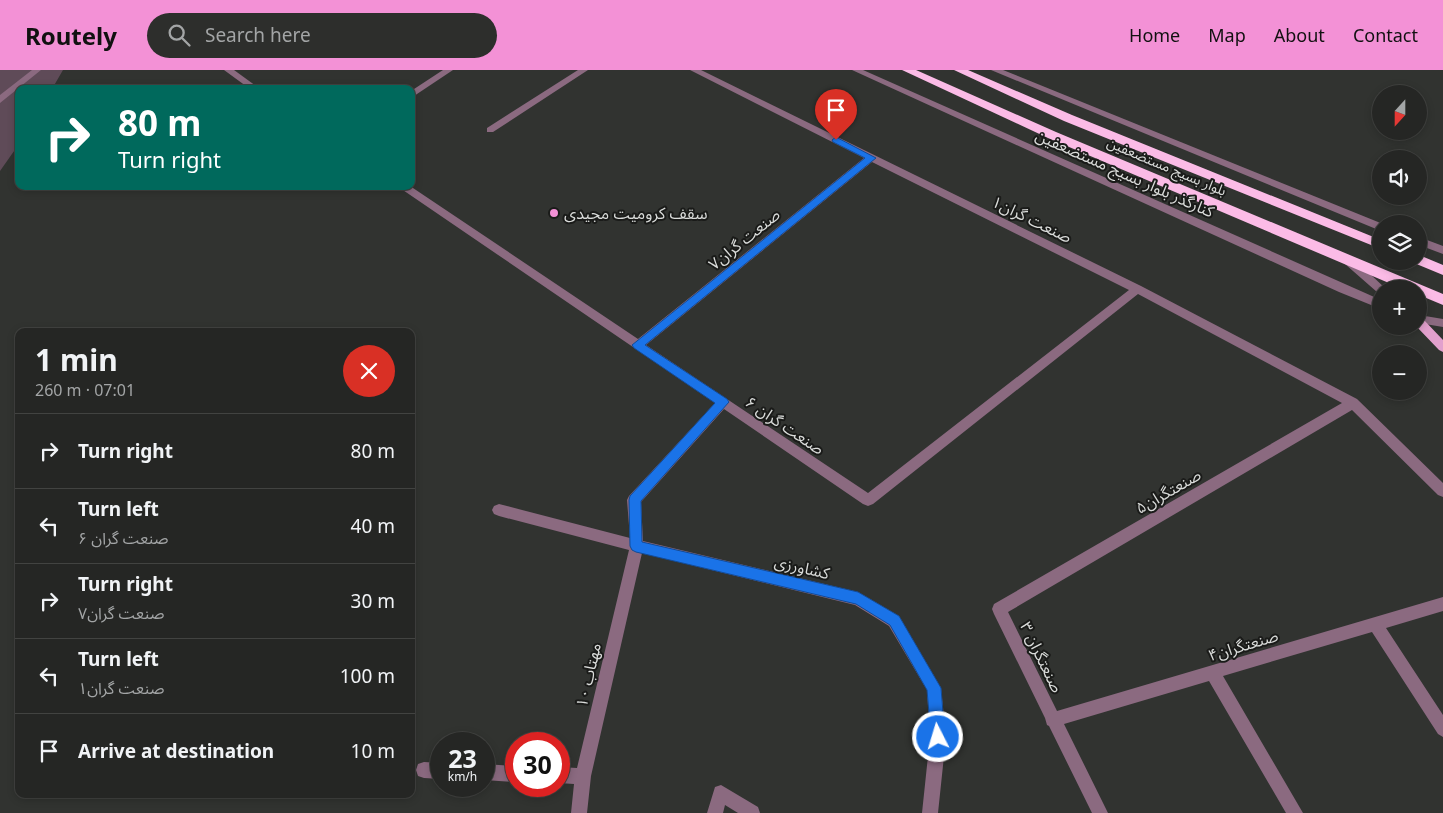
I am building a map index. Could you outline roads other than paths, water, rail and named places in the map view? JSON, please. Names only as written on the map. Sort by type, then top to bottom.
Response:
[{"type":"highway","name":"بلوار بسیج مستضعفین","points":[[906,70],[1061,139],[1395,280]]},
{"type":"highway","name":"بلوار بسیج مستضعفین","points":[[959,70],[1068,118],[1372,241]]},
{"type":"highway","points":[[1427,263],[1443,270]]},
{"type":"highway","name":"بلوار بسیج مستضعفین","points":[[1427,293],[1443,300]]},
{"type":"main road","points":[[1427,329],[1443,347]]},
{"type":"street","points":[[18,85],[37,70]]},
{"type":"street","points":[[228,70],[250,85]]},
{"type":"street","points":[[415,92],[449,70]]},
{"type":"street","points":[[490,130],[584,70]]},
{"type":"street","name":"صنعت گران۱","points":[[694,70],[1137,289],[1353,403],[1443,491]]},
{"type":"street","name":"کنارگذر بلوار بسیج مستضعفین","points":[[856,70],[1372,301]]},
{"type":"street","points":[[995,70],[1372,223]]},
{"type":"street","points":[[0,100],[15,88]]},
{"type":"street","name":"صنعت گران۷","points":[[638,345],[872,158]]},
{"type":"street","name":"صنعت گران ۶","points":[[408,190],[868,500],[1137,289]]},
{"type":"street","points":[[1427,244],[1443,250]]},
{"type":"street","points":[[1349,261],[1372,281]]},
{"type":"street","points":[[1427,321],[1443,323]]},
{"type":"street","name":"مهتاب ۱۰","points":[[579,813],[583,776],[636,546],[634,500],[723,402]]},
{"type":"street","name":"صنعتگران۵","points":[[999,609],[1353,403]]},
{"type":"street","name":"کشاورزی","points":[[499,510],[636,546],[858,598],[894,621],[934,688],[938,737],[930,813]]},
{"type":"street","name":"صنعتگران۴","points":[[1052,720],[1443,604]]},
{"type":"street","name":"۳ صنعتگران","points":[[999,609],[1052,720],[1100,813]]},
{"type":"street","points":[[1375,624],[1443,729]]},
{"type":"street","points":[[1212,672],[1295,813]]},
{"type":"street","points":[[424,770],[430,770]]},
{"type":"street","points":[[570,775],[583,776]]},
{"type":"street","points":[[715,813],[720,794],[752,813]]},
{"type":"place","name":"سقف کرومیت مجیدی","points":[[554,213]]}]
